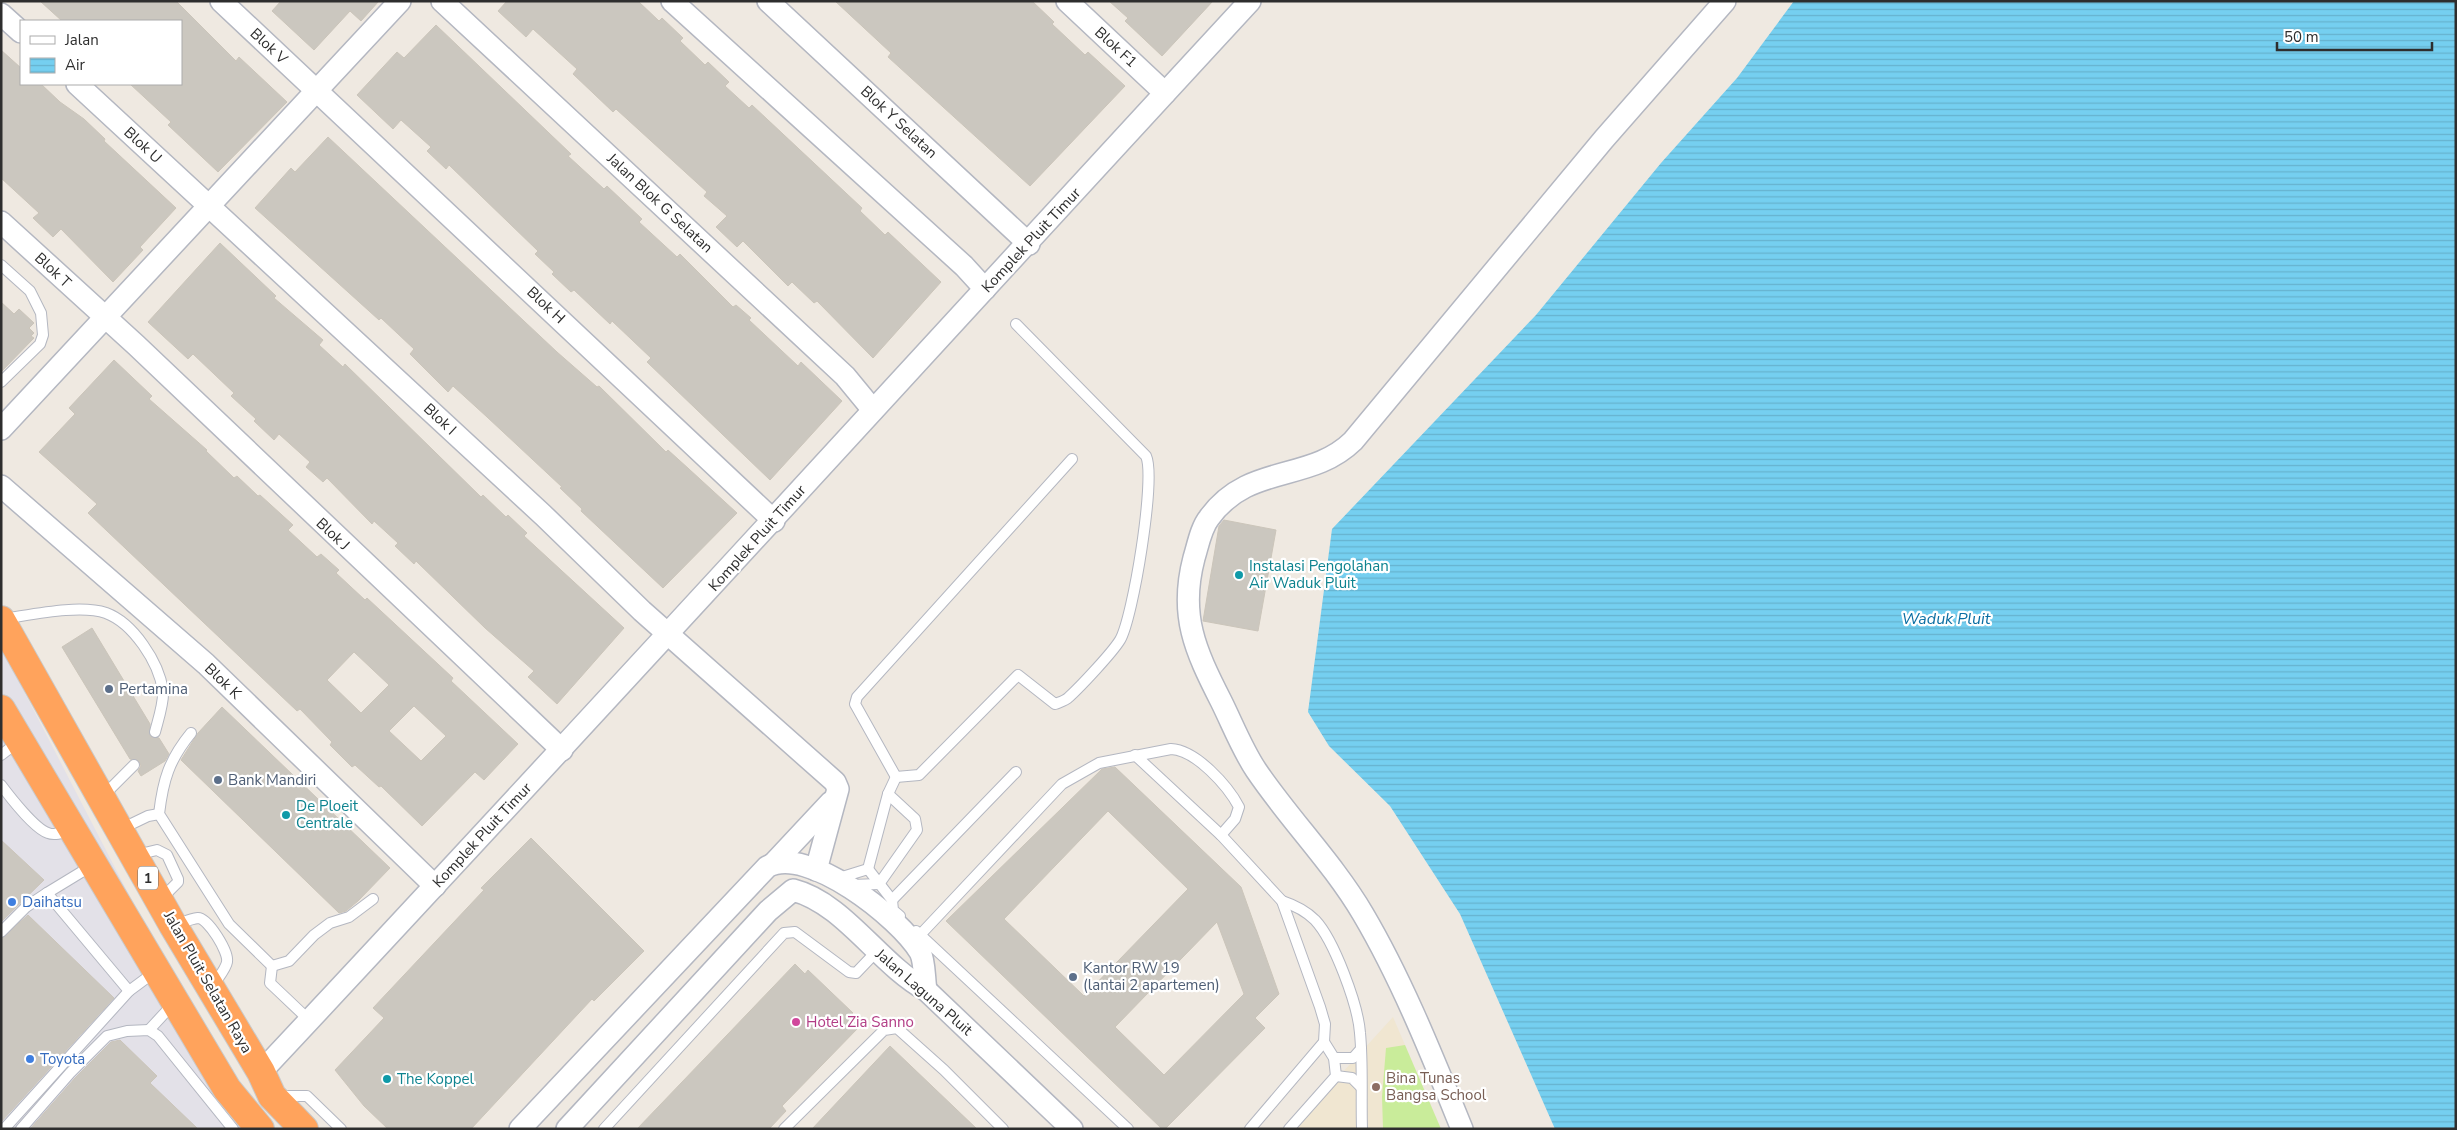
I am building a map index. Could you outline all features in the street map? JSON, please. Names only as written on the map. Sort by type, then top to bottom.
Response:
[{"type":"highway","name":"Jalan Pluit Selatan Raya","points":[[1,620],[121,829],[173,925],[261,1072],[272,1096],[304,1129]]},
{"type":"highway","points":[[1,709],[11,747],[74,829],[227,1089],[260,1129]]},
{"type":"highway","points":[[167,986],[205,978]]},
{"type":"street","name":"Blok V","points":[[221,1],[316,90]]},
{"type":"street","points":[[1,430],[400,1]]},
{"type":"street","name":"Jalan Blok G Selatan","points":[[442,1],[845,376],[873,410]]},
{"type":"street","points":[[672,1],[964,266],[985,289]]},
{"type":"street","name":"Blok Y Selatan","points":[[768,1],[1028,244]]},
{"type":"street","name":"Blok F1","points":[[1067,1],[1165,93]]},
{"type":"street","name":"Komplek Pluit Timur","points":[[261,1072],[669,635],[873,410],[1250,1]]},
{"type":"street","points":[[1462,1129],[1430,1049],[1371,927],[1354,898],[1255,768],[1207,675],[1190,632],[1189,577],[1198,543],[1207,520],[1223,500],[1246,485],[1330,459],[1353,441],[1604,139],[1725,1]]},
{"type":"street","points":[[1,14],[20,31]]},
{"type":"street","name":"Blok U","points":[[78,85],[209,206]]},
{"type":"street","name":"Blok H","points":[[316,90],[774,520]]},
{"type":"street","name":"Blok I","points":[[209,206],[543,514],[669,635],[836,782],[838,789],[835,798]]},
{"type":"street","name":"Blok T","points":[[1,222],[105,318]]},
{"type":"street","name":"Blok J","points":[[105,318],[562,750]]},
{"type":"street","name":"Blok K","points":[[1,486],[206,664],[436,886]]},
{"type":"street","points":[[520,1129],[760,874],[774,863],[835,798]]},
{"type":"street","points":[[816,870],[835,798]]},
{"type":"street","points":[[774,863],[798,864],[844,882],[897,925],[920,953],[926,990]]},
{"type":"street","name":"Jalan Laguna Pluit","points":[[573,1122],[768,911],[793,890],[819,899],[877,950],[906,979],[926,990],[1072,1129]]},
{"type":"street","points":[[554,1093],[573,1122]]},
{"type":"lane","points":[[1,265],[30,291],[41,313],[43,335],[40,344],[1,382]]},
{"type":"lane","points":[[896,777],[919,775],[1018,675],[1055,704],[1068,699],[1120,639],[1135,586],[1145,527],[1150,468],[1146,456],[1016,324]]},
{"type":"lane","points":[[896,777],[855,704],[857,697],[1072,459]]},
{"type":"lane","points":[[1,620],[86,610],[105,613],[125,624],[153,658],[163,692],[155,732]]},
{"type":"lane","points":[[191,733],[176,751],[164,779],[158,814],[228,924],[272,966]]},
{"type":"lane","points":[[920,935],[1062,784],[1091,766],[1135,755],[1178,750],[1202,762],[1239,807],[1235,818],[1221,835]]},
{"type":"lane","points":[[1135,755],[1221,835],[1282,901],[1320,1007],[1325,1024],[1324,1042],[1334,1058],[1336,1076],[1289,1129]]},
{"type":"lane","points":[[102,796],[134,764]]},
{"type":"lane","points":[[892,900],[1016,772]]},
{"type":"lane","points":[[844,882],[868,869],[888,794],[896,777]]},
{"type":"lane","points":[[1,785],[35,823],[48,833],[60,833],[74,829]]},
{"type":"lane","points":[[879,884],[917,830],[915,819],[888,794]]},
{"type":"lane","points":[[121,829],[148,816],[158,814]]},
{"type":"lane","points":[[1,932],[26,907],[94,865]]},
{"type":"lane","points":[[868,869],[892,900],[893,910],[1128,1129]]},
{"type":"lane","points":[[844,882],[879,884]]},
{"type":"lane","points":[[47,893],[129,991]]},
{"type":"lane","points":[[272,966],[288,960],[314,935],[330,923],[349,918],[373,899]]},
{"type":"lane","points":[[1282,901],[1296,906],[1315,919],[1325,933],[1354,1000],[1360,1031],[1362,1129]]},
{"type":"lane","points":[[604,1129],[784,933],[795,932],[849,972],[856,973],[877,950]]},
{"type":"lane","points":[[272,966],[270,983],[309,1020]]},
{"type":"lane","points":[[4,1129],[129,991],[167,986],[149,1030]]},
{"type":"lane","points":[[784,1129],[884,1030],[897,1028],[944,1070],[1003,1129]]},
{"type":"lane","points":[[21,1129],[70,1073],[107,1036],[127,1031],[149,1030],[158,1036],[233,1129]]},
{"type":"lane","points":[[1250,1129],[1324,1042]]},
{"type":"lane","points":[[1334,1058],[1353,1058],[1361,1049]]},
{"type":"lane","points":[[1336,1076],[1352,1078],[1361,1087]]},
{"type":"lane","points":[[272,1096],[306,1096],[341,1129]]},
{"type":"shaded area","points":[[1,647],[250,1129],[1,1129]]},
{"type":"shaded area","name":"Bina Tunas Bangsa School","points":[[1393,1017],[1441,1129],[1291,1129]]},
{"type":"green space","points":[[1405,1045],[1441,1129],[1383,1129],[1382,1097],[1386,1048]]},
{"type":"water","name":"Waduk Pluit","points":[[1794,1],[2456,1],[2456,1129],[1555,1129],[1460,914],[1390,806],[1329,746],[1308,712],[1332,529],[1536,315],[1661,163],[1737,78]]},
{"type":"building","points":[[40,1],[176,1],[236,61],[239,57],[287,102],[218,172],[168,125],[171,122],[131,85],[182,85],[182,20],[61,20]]},
{"type":"building","points":[[281,1],[379,1],[361,21],[350,11],[314,50],[272,11]]},
{"type":"building","points":[[507,1],[638,1],[659,21],[662,18],[683,38],[680,41],[705,65],[708,62],[729,82],[725,86],[749,108],[752,105],[862,208],[860,211],[885,235],[888,232],[941,282],[873,358],[817,301],[814,303],[792,282],[788,286],[743,241],[737,247],[716,227],[727,216],[704,196],[707,192],[616,109],[613,112],[573,74],[577,69],[533,29],[526,37],[498,11]]},
{"type":"building","points":[[835,1],[1032,1],[1054,22],[1052,24],[1085,55],[1088,52],[1125,86],[1030,186],[888,57],[891,53]]},
{"type":"building","points":[[1109,1],[1213,1],[1162,56],[1125,21],[1128,18]]},
{"type":"building","points":[[436,25],[571,154],[568,156],[604,189],[607,186],[642,219],[639,222],[677,257],[680,254],[733,307],[736,305],[751,318],[749,320],[798,366],[801,362],[842,401],[770,480],[647,362],[651,358],[612,321],[610,324],[574,290],[571,292],[552,274],[554,272],[535,254],[538,251],[449,165],[446,169],[427,151],[431,147],[401,120],[393,129],[357,95],[397,52],[404,58]]},
{"type":"building","points":[[1,50],[20,67],[20,85],[42,85],[60,102],[84,119],[105,139],[104,141],[176,208],[140,247],[143,250],[113,282],[61,229],[53,237],[33,218],[39,213],[1,178]]},
{"type":"building","points":[[328,137],[557,352],[597,387],[599,386],[666,452],[668,450],[737,513],[663,588],[581,511],[582,509],[560,488],[562,487],[453,386],[448,392],[410,354],[414,349],[381,318],[379,320],[255,208],[291,168],[295,172]]},
{"type":"building","points":[[220,243],[276,296],[274,298],[323,340],[319,345],[343,367],[345,364],[481,497],[483,495],[506,517],[508,515],[527,533],[524,536],[624,628],[557,704],[528,677],[534,671],[485,628],[416,561],[414,564],[395,546],[398,543],[374,521],[372,524],[327,478],[323,482],[306,467],[310,462],[279,434],[274,440],[254,421],[256,419],[231,396],[234,393],[193,354],[188,359],[148,322]]},
{"type":"building","points":[[1,302],[14,314],[19,309],[34,323],[29,328],[34,333],[31,336],[34,338],[1,372]]},
{"type":"building","points":[[114,360],[152,396],[149,399],[207,450],[234,478],[237,476],[293,525],[288,530],[317,557],[321,554],[339,570],[336,573],[365,600],[367,598],[453,678],[451,681],[518,744],[484,780],[475,772],[422,826],[381,786],[379,787],[355,765],[352,767],[330,745],[332,742],[300,709],[297,711],[88,513],[97,504],[39,452],[75,414],[69,408]],"holes":[[[354,652],[389,685],[361,713],[327,680]],[[414,706],[446,736],[421,761],[389,731]]]},
{"type":"building","name":"Instalasi Pengolahan Air Waduk Pluit","points":[[1224,520],[1276,530],[1258,631],[1203,621],[1219,526]]},
{"type":"building","name":"Pertamina","points":[[92,628],[150,724],[150,736],[159,738],[169,754],[165,761],[141,776],[138,771],[141,766],[139,761],[130,759],[62,647]]},
{"type":"building","name":"De Ploeit Centrale","points":[[222,707],[390,868],[346,911],[339,913],[181,760],[198,733]]},
{"type":"building","points":[[1115,767],[1241,887],[1279,994],[1255,1018],[1265,1028],[1165,1129],[1162,1129],[946,921],[1102,769]],"holes":[[[1108,811],[1188,889],[1084,996],[1004,919]],[[1217,922],[1244,994],[1164,1075],[1115,1027]]]},
{"type":"building","points":[[531,838],[644,951],[594,1001],[592,999],[471,1129],[388,1129],[364,1106],[335,1070],[384,1018],[373,1008],[484,890],[481,888]]},
{"type":"building","name":"Daihatsu","points":[[1,840],[44,880],[1,922]]},
{"type":"building","name":"Toyota","points":[[28,915],[114,998],[1,1122],[1,939]]},
{"type":"building","points":[[795,964],[805,974],[808,970],[853,1013],[849,1017],[859,1027],[782,1106],[786,1111],[769,1129],[637,1129]]},
{"type":"building","points":[[120,1040],[157,1076],[150,1083],[198,1129],[30,1129],[75,1078],[111,1042]]},
{"type":"building","points":[[890,1046],[977,1129],[812,1129]]},
{"type":"place","name":"Instalasi Pengolahan Air Waduk Pluit","points":[[1239,575]]},
{"type":"place","name":"Pertamina","points":[[109,689]]},
{"type":"place","name":"Bank Mandiri","points":[[218,780]]},
{"type":"place","name":"De Ploeit Centrale","points":[[286,815]]},
{"type":"place","name":"Daihatsu","points":[[12,902]]},
{"type":"place","name":"Kantor RW 19 (lantai 2 apartemen)","points":[[1073,977]]},
{"type":"place","name":"Hotel Zia Sanno","points":[[796,1022]]},
{"type":"place","name":"Toyota","points":[[30,1059]]},
{"type":"place","name":"The Koppel","points":[[387,1079]]},
{"type":"place","name":"Bina Tunas Bangsa School","points":[[1376,1087]]}]
